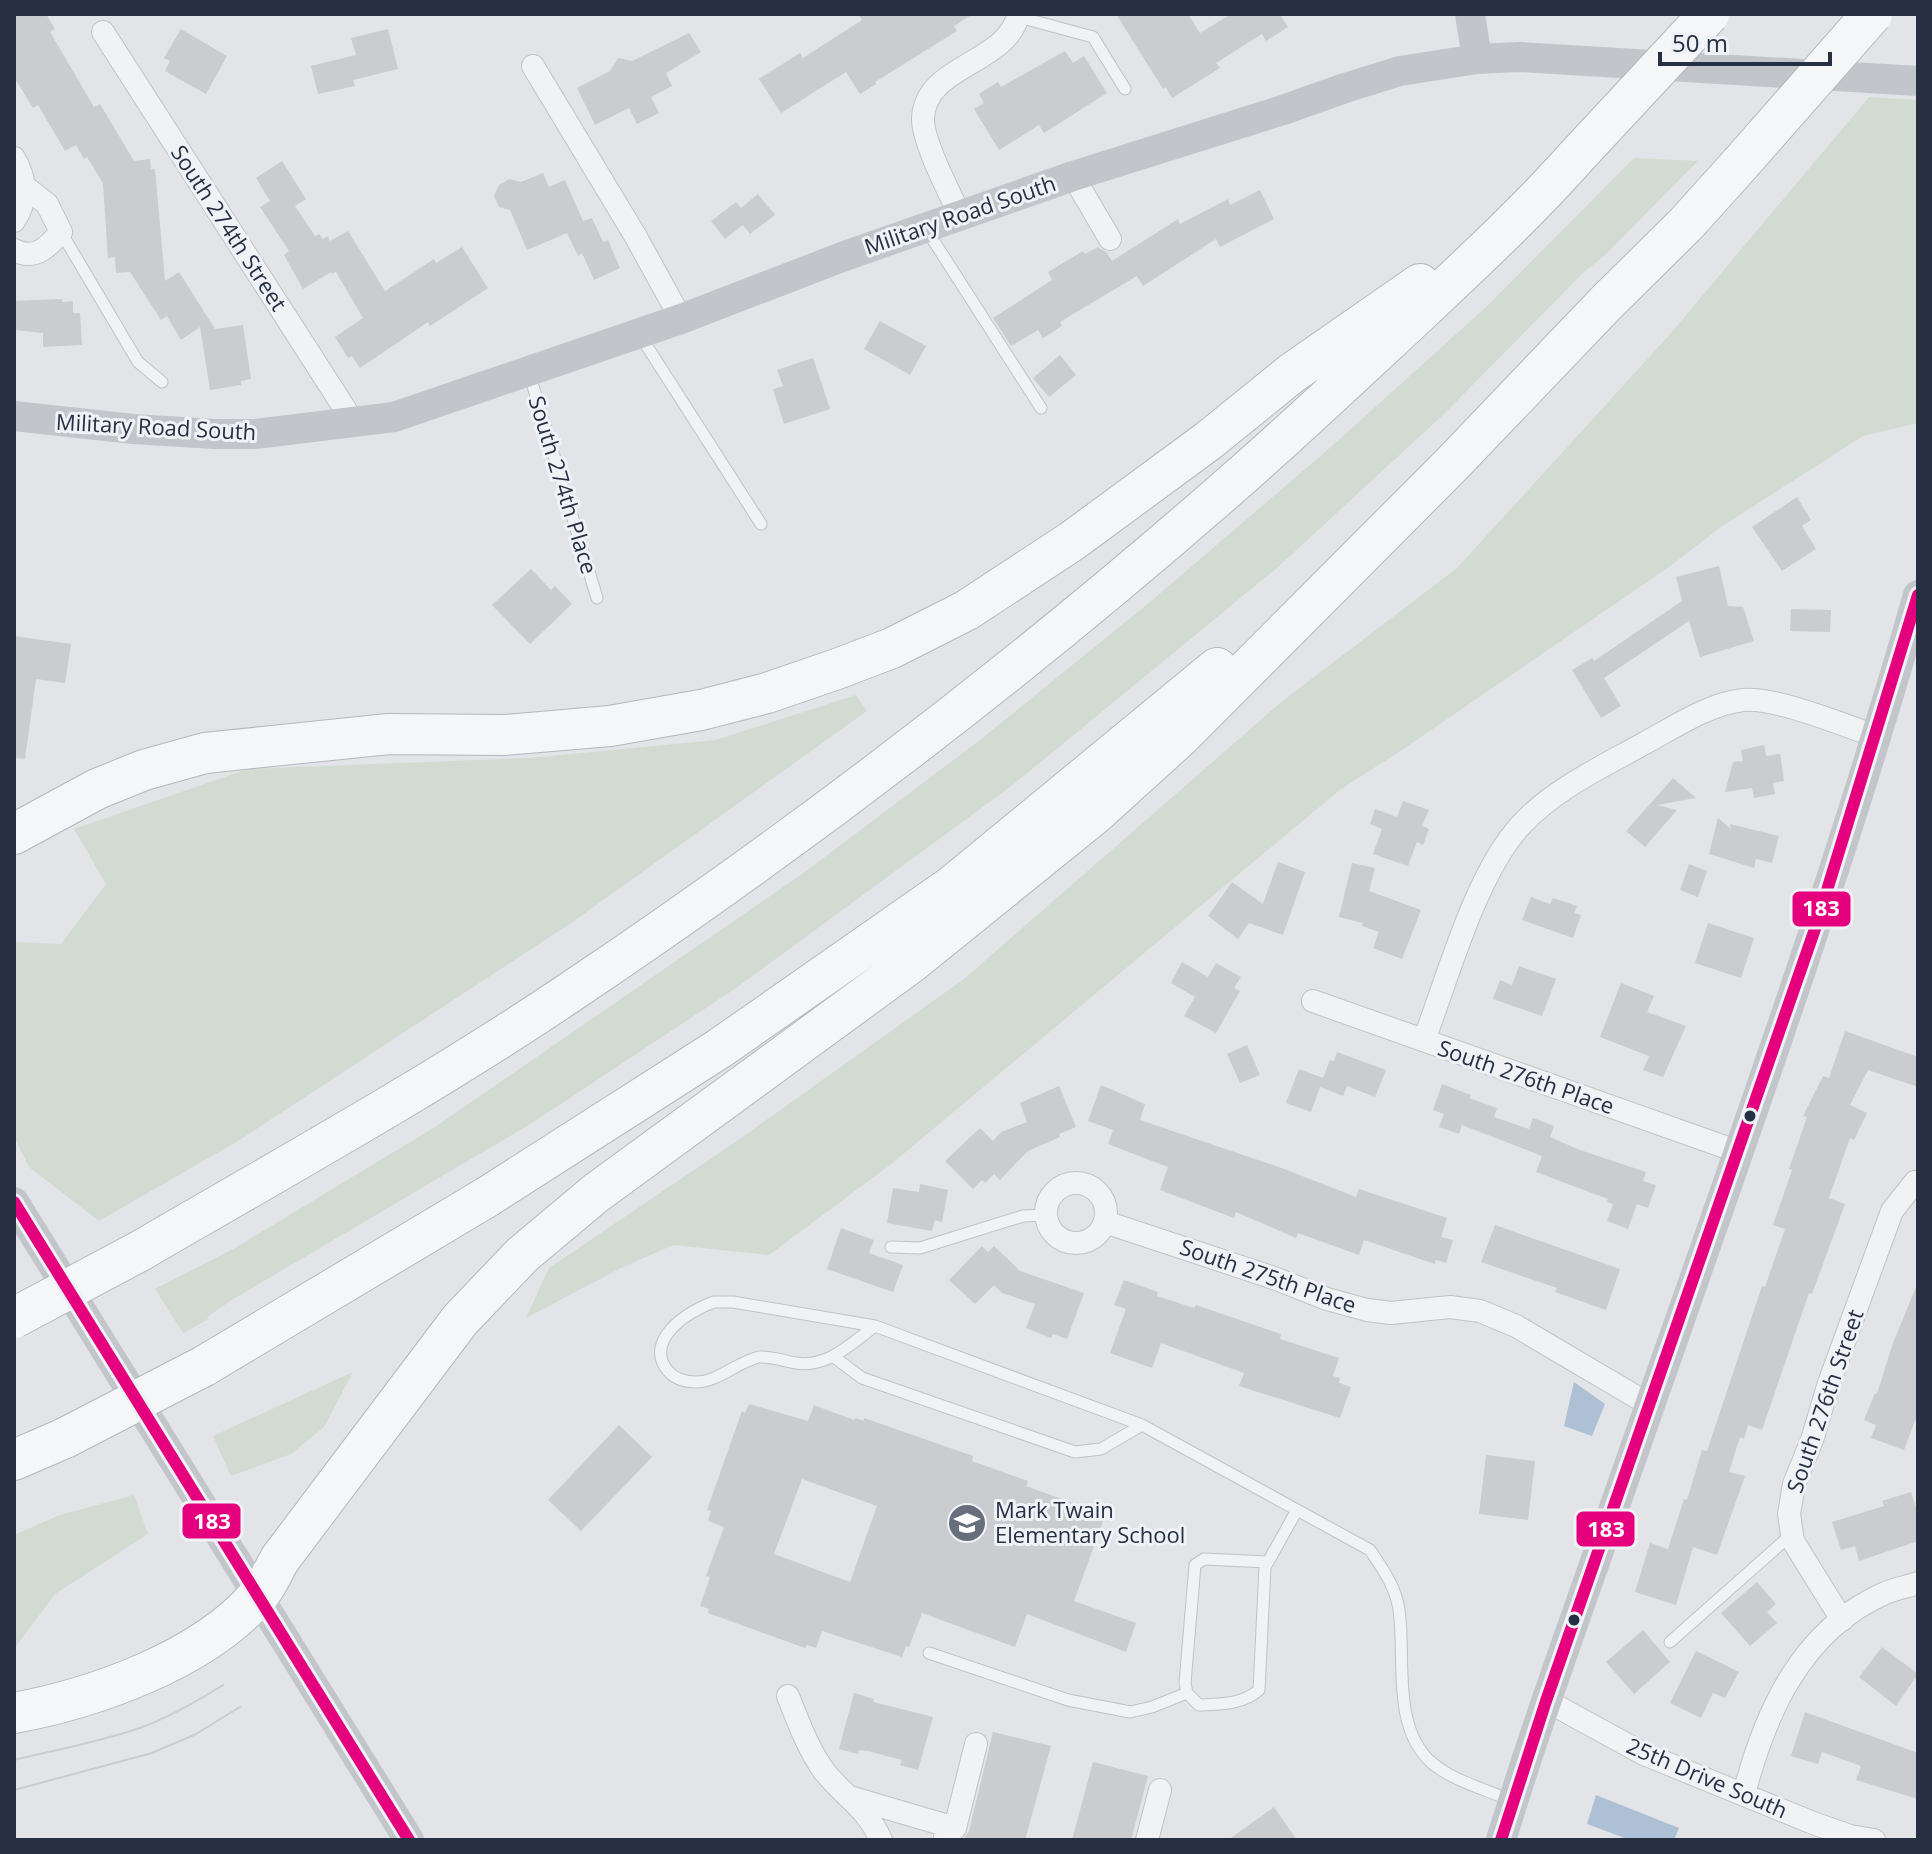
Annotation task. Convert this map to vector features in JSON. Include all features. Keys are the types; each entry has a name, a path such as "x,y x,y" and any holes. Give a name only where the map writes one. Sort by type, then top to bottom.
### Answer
{"highway":[{"path":"14,1318 140,1251 369,1118 567,994 797,834 962,709 1128,576 1307,419 1532,207 1709,14"},
{"path":"14,1713 106,1689 155,1668 218,1634 259,1595 280,1559 460,1320 522,1255 596,1193 912,962 1095,814 1182,735 1686,224 1872,14"},
{"path":"14,834 97,789 144,770 205,753 389,734 505,735 610,726 701,710 767,693 892,648 967,610 1072,541 1208,441 1292,373 1532,207"},
{"path":"14,1460 65,1438 204,1366 513,1181 720,1048 952,886 1384,530"}],"main road":[{"path":"1470,14 1477,59"},
{"name":"Military Road South","path":"14,416 215,434 255,434 394,417 681,319 842,257 1073,176 1400,71 1477,59 1520,57 1918,81"},
{"path":"1501,1840 1739,1152 1878,737 1918,595"},
{"path":"14,1202 409,1840"}],"street":[{"path":"960,216 926,136 923,118 928,98 940,82 1007,40 1019,15"},
{"name":"South 274th Street","path":"103,32 354,423"},
{"path":"533,66 636,237 681,319"},
{"path":"14,158 21,170 24,186 24,198 16,218"},
{"path":"1073,176 1110,239"},
{"path":"14,250 36,254 61,232 47,204 24,186"},
{"path":"1424,1040 1492,867 1523,823 1578,781 1676,726 1717,706 1744,699 1770,702 1878,737"},
{"name":"South 276th Place","path":"1313,1001 1739,1152"},
{"name":"South 276th Street","path":"1842,1620 1793,1541 1789,1514 1794,1484 1892,1211 1916,1182"},
{"path":"1086,1184 1103,1199 1105,1222 1090,1239 1067,1241 1050,1226 1046,1215 1048,1203 1063,1186 1086,1184"},
{"name":"South 275th Place","path":"1105,1222 1367,1310 1391,1313 1450,1307 1480,1311 1516,1326 1650,1405"},
{"path":"1744,1794 1756,1746 1796,1666 1825,1633 1842,1620 1882,1595 1918,1583"},
{"path":"788,1696 819,1762 853,1798 881,1840"},
{"name":"25th Drive South","path":"1547,1701 1644,1754 1813,1823 1874,1840"},
{"path":"853,1798 948,1834 976,1744"},
{"path":"1147,1840 1160,1790"}],"lane":[{"path":"1019,15 1093,37 1125,89"},
{"path":"926,228 1041,408"},
{"path":"61,232 138,362 162,382"},
{"path":"638,333 761,524"},
{"name":"South 274th Place","path":"528,372 597,598"},
{"path":"891,1247 920,1248 1023,1216 1046,1215"},
{"path":"875,1326 834,1357 799,1363 759,1357 715,1377 694,1382 673,1376 660,1360 659,1349 672,1328 698,1308 714,1302 733,1302 875,1326 1142,1425 1370,1550 1386,1573 1399,1608 1406,1711 1418,1746 1443,1771 1513,1801"},
{"path":"834,1357 862,1378 1075,1452 1101,1449 1142,1425"},
{"path":"1268,1562 1204,1559 1195,1565 1185,1683 1187,1693 1199,1705 1228,1704 1249,1698 1259,1690 1265,1567 1268,1562 1297,1510"},
{"path":"1670,1642 1792,1534"},
{"path":"929,1653 1068,1700 1130,1712 1187,1693"}],"shaded area":[{"path":"1869,97 1918,100 1918,423 1863,436 1721,527 1669,567 1341,789 890,1165 769,1255 673,1245 621,1268 526,1318 549,1268 734,1143 964,979 1280,703 1457,568 1671,333"},
{"path":"1634,158 1698,161 1443,415 1277,568 1014,784 736,988 532,1123 230,1301 207,1320 183,1333 155,1289 235,1248 435,1127 802,874 980,740 1150,602 1332,446 1485,308"},
{"path":"856,695 867,711 574,921 238,1141 99,1221 29,1167 14,1137 14,942 61,944 106,884 74,829 248,769 530,758 716,740"},
{"path":"353,1372 324,1427 291,1454 231,1476 213,1436"},
{"path":"134,1495 148,1534 55,1594 14,1649 14,1535 60,1515"}],"water":[{"path":"1574,1382 1605,1404 1592,1436 1564,1426"},
{"path":"1596,1795 1679,1828 1674,1840 1630,1840 1587,1824"}],"building":[{"path":"14,14 46,14 55,29 50,32 94,107 100,104 134,161 150,159 151,169 155,169 165,281 179,272 215,329 243,325 251,379 241,381 241,385 210,390 200,327 181,340 167,316 161,320 130,272 116,273 115,257 108,258 103,183 76,145 65,151 38,105 33,108 14,77"},
{"path":"858,14 973,14 954,26 957,31 860,94 846,72 781,113 759,79 800,53 803,58 862,20"},
{"path":"1116,14 1188,14 1200,33 1231,14 1280,14 1288,27 1266,41 1262,34 1216,63 1220,68 1172,98 1166,87 1163,89"},
{"path":"181,29 227,56 206,94 165,71 170,61 164,58"},
{"path":"388,29 398,69 353,80 355,86 318,94 311,66 356,55 351,38"},
{"path":"689,33 701,52 666,73 672,86 651,97 659,113 637,124 629,108 595,125 577,88 610,71 618,58 632,61"},
{"path":"1065,51 1073,63 1084,56 1107,93 1044,133 1039,125 999,150 974,109 984,103 979,94 998,82 1001,87"},
{"path":"282,161 306,199 295,206 315,236 319,234 323,239 328,236 330,241 348,231 385,291 434,259 436,263 462,247 488,288 430,326 428,322 360,368 352,356 348,358 335,337 363,318 336,272 303,289 284,255 289,251 260,207 270,201 256,178"},
{"path":"543,173 549,187 565,180 583,221 592,218 603,242 608,240 620,268 594,280 582,253 578,256 567,233 527,250 510,210 499,207 494,196 499,185 509,179 521,182"},
{"path":"1260,190 1274,219 1220,247 1216,239 1143,286 1137,276 1060,322 1062,326 1043,338 1038,330 1011,346 993,318 1052,280 1048,272 1083,251 1085,254 1098,247 1112,261 1178,219 1180,224 1228,199 1230,205"},
{"path":"758,194 775,215 750,234 743,225 725,239 711,221 736,202 741,208"},
{"path":"62,299 62,302 73,301 73,313 80,313 82,345 43,347 43,333 14,330 14,301"},
{"path":"880,321 926,346 910,375 864,349"},
{"path":"1060,355 1076,375 1049,397 1033,378"},
{"path":"813,358 830,409 784,424 773,389 783,386 777,370"},
{"path":"1797,497 1811,520 1802,526 1816,549 1782,571 1752,527"},
{"path":"1719,566 1728,606 1743,607 1754,641 1700,657 1689,621 1604,678 1621,706 1601,718 1572,670 1592,658 1594,661 1682,601 1676,577"},
{"path":"531,569 551,590 555,586 572,604 530,644 492,605"},
{"path":"1791,609 1831,610 1830,632 1790,631"},
{"path":"14,636 71,644 65,683 36,679 25,759 14,758"},
{"path":"1764,745 1766,756 1780,754 1784,781 1773,783 1775,794 1754,798 1752,788 1725,792 1733,762 1743,761 1741,750"},
{"path":"1673,778 1696,798 1657,805 1677,810 1645,847 1626,831"},
{"path":"1403,801 1429,810 1422,826 1429,829 1423,845 1417,842 1408,866 1373,854 1382,829 1370,824 1375,809 1397,817"},
{"path":"1718,818 1731,829 1730,824 1779,836 1772,863 1756,859 1754,868 1709,854"},
{"path":"1278,862 1305,872 1283,935 1249,923 1238,939 1208,916 1232,882 1263,904"},
{"path":"1352,863 1375,868 1369,891 1421,910 1402,959 1373,948 1379,932 1362,926 1363,923 1339,917"},
{"path":"1689,864 1707,871 1698,897 1680,890"},
{"path":"1531,897 1550,904 1553,898 1577,906 1574,913 1581,915 1573,938 1522,920"},
{"path":"1708,923 1754,938 1741,978 1695,963"},
{"path":"1182,962 1208,977 1216,963 1241,977 1234,988 1240,991 1216,1033 1184,1016 1195,997 1171,983"},
{"path":"1519,966 1556,979 1542,1016 1493,999 1500,980 1512,985"},
{"path":"1621,983 1654,996 1647,1012 1686,1026 1663,1077 1643,1070 1649,1056 1600,1037"},
{"path":"1845,1031 1918,1057 1918,1087 1868,1070 1850,1105 1867,1113 1854,1140 1850,1138 1829,1198 1845,1204 1812,1294 1809,1293 1762,1430 1748,1425 1744,1439 1740,1437 1729,1472 1745,1476 1717,1555 1693,1547 1676,1605 1635,1592 1650,1543 1668,1549 1702,1450 1707,1451 1762,1286 1765,1287 1785,1229 1773,1225 1807,1117 1803,1116 1823,1076 1829,1078"},
{"path":"1247,1045 1260,1075 1240,1083 1227,1054"},
{"path":"1337,1052 1386,1070 1375,1097 1347,1086 1343,1096 1320,1087 1311,1112 1286,1103 1299,1069 1323,1078"},
{"path":"1442,1084 1497,1108 1494,1117 1529,1129 1533,1118 1554,1126 1550,1137 1646,1172 1643,1181 1656,1185 1648,1208 1637,1204 1628,1229 1607,1221 1613,1204 1607,1202 1608,1199 1536,1172 1542,1156 1462,1125 1459,1134 1439,1127 1444,1114 1433,1110"},
{"path":"1101,1085 1145,1104 1140,1120 1279,1167 1356,1197 1359,1189 1447,1218 1441,1237 1453,1240 1446,1263 1436,1260 1435,1264 1364,1240 1359,1255 1298,1233 1296,1238 1236,1212 1234,1218 1160,1190 1168,1167 1108,1144 1113,1130 1088,1121"},
{"path":"1059,1086 1076,1127 1028,1151 1000,1180 994,1174 973,1189 945,1161 980,1128 993,1141 1001,1132 1027,1122 1020,1103"},
{"path":"920,1184 948,1190 942,1222 935,1220 932,1231 887,1223 893,1188 919,1192"},
{"path":"1495,1225 1620,1269 1606,1310 1555,1292 1557,1288 1481,1262"},
{"path":"841,1228 874,1240 869,1253 903,1265 893,1292 827,1269"},
{"path":"982,1246 988,1252 994,1246 1020,1271 1084,1293 1067,1339 1053,1334 1051,1338 1026,1328 1035,1304 1002,1293 994,1285 975,1304 949,1280"},
{"path":"1124,1280 1158,1292 1157,1296 1194,1308 1196,1305 1281,1334 1280,1339 1339,1358 1333,1376 1340,1378 1339,1383 1351,1387 1340,1418 1239,1386 1244,1373 1161,1343 1152,1368 1110,1353 1126,1309 1114,1305"},
{"path":"1916,1287 1918,1413 1904,1450 1871,1438 1876,1425 1864,1420 1877,1394 1893,1343"},
{"path":"749,1404 808,1421 814,1405 854,1420 864,1421 864,1418 973,1456 972,1461 1028,1481 1026,1486 1097,1512 1095,1516 1104,1519 1074,1601 1136,1623 1126,1652 1027,1614 1015,1647 922,1613 902,1657 822,1631 816,1648 807,1645 805,1648 708,1613 709,1609 700,1606 710,1577 706,1576 724,1527 708,1521 711,1511 707,1510 742,1411 745,1413","holes":["802,1479 877,1506 850,1582 774,1554"]},
{"path":"619,1425 652,1457 581,1531 548,1500"},
{"path":"1486,1455 1535,1461 1528,1520 1479,1514"},
{"path":"1911,1492 1918,1515 1918,1541 1859,1561 1855,1546 1841,1550 1832,1522 1884,1506 1882,1501"},
{"path":"1757,1582 1776,1604 1767,1612 1777,1623 1750,1646 1721,1613"},
{"path":"1643,1630 1670,1662 1634,1694 1606,1662"},
{"path":"1882,1647 1918,1674 1896,1706 1859,1677"},
{"path":"1696,1651 1739,1672 1725,1698 1713,1693 1701,1718 1670,1703"},
{"path":"854,1693 874,1699 873,1702 933,1717 918,1770 900,1765 902,1760 868,1751 859,1750 858,1754 839,1749"},
{"path":"1805,1712 1918,1753 1918,1799 1856,1780 1861,1766 1822,1752 1818,1764 1791,1756"},
{"path":"993,1732 1051,1746 1025,1840 963,1840 969,1831"},
{"path":"1093,1762 1148,1776 1131,1840 1072,1840"},
{"path":"1274,1807 1297,1840 1228,1840"}],"tram line":[{"path":"14,1760 140,1728 183,1709 223,1685"},
{"path":"14,1790 152,1753 196,1734 240,1707"}],"transit line":[{"name":"183","path":"1501,1840 1546,1701 1816,926 1918,595"},
{"name":"183","path":"14,1202 409,1840"}],"place":[{"name":"Mark Twain Elementary School","path":"967,1523"}]}
